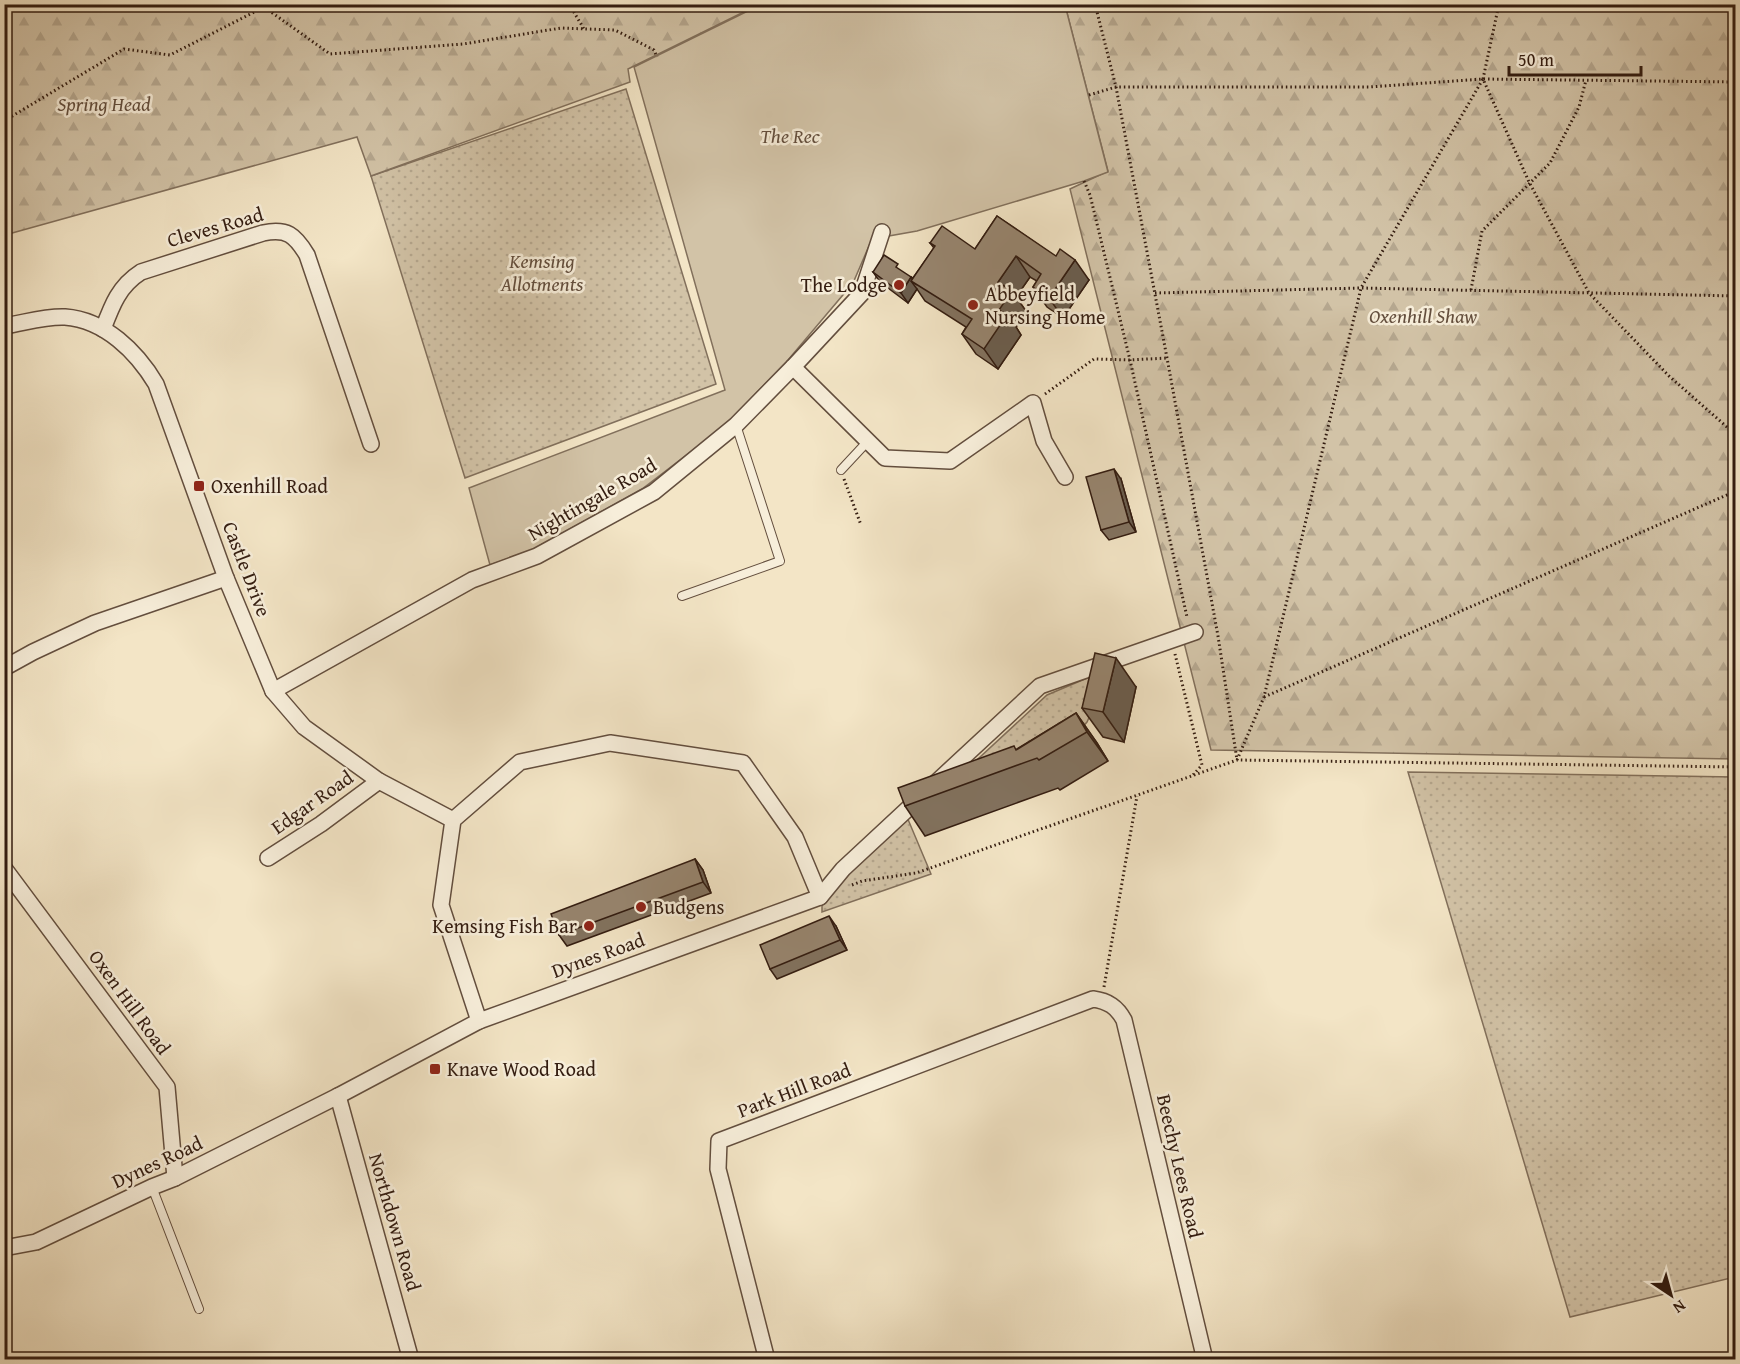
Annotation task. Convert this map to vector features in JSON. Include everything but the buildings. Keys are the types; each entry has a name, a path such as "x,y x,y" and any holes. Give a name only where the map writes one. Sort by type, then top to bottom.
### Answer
{"street":[{"name":"Cleves Road","path":"103,329 113,304 127,281 141,272 263,233 281,231 290,234 307,255 370,444"},
{"name":"Nightingale Road","path":"273,691 472,580 537,556 654,492 736,425 862,293 882,232"},
{"name":"Castle Drive","path":"4,326 64,317 83,321 103,329 124,344 138,358 156,384 226,578 273,691 304,727 379,781 453,820"},
{"path":"793,367 885,458 950,461 1033,403 1044,441 1065,477"},
{"path":"4,668 95,623 226,578"},
{"path":"479,1021 441,905 453,820 520,762 610,744 743,763 795,837 820,897 843,869 1040,686 1192,633"},
{"name":"Edgar Road","path":"268,858 321,824 379,781"},
{"name":"Oxen Hill Road","path":"4,868 167,1087 175,1178"},
{"name":"Dynes Road","path":"4,1248 36,1242 175,1178 338,1096 479,1021 820,897"},
{"name":"Park Hill Road","path":"767,1359 718,1169 719,1141 1097,999"},
{"name":"Beechy Lees Road","path":"1097,999 1118,1010 1124,1020 1205,1359"},
{"name":"Northdown Road","path":"338,1096 411,1359"}],"lane":[{"path":"682,596 780,561 736,425"},
{"path":"841,470 867,441"},
{"path":"152,1187 199,1309"}],"path":[{"path":"568,4 584,29"},
{"path":"1095,4 1116,87 1155,293 1218,636 1237,760"},
{"path":"1237,760 1264,697 1361,288 1483,79 1500,4"},
{"path":"4,121 124,49 170,55 264,7 330,54 463,44 561,28 615,30 654,50 657,57"},
{"path":"1483,79 1529,182 1589,293 1669,376 1736,435"},
{"path":"1089,95 1116,87 1369,87 1483,79 1736,82"},
{"path":"1471,291 1482,231 1550,163 1579,107 1586,80"},
{"path":"1084,181 1090,195 1130,360 1192,633"},
{"path":"1155,293 1361,288 1736,296"},
{"path":"1033,403 1094,359 1167,358"},
{"path":"841,470 861,525"},
{"path":"1264,697 1736,491"},
{"path":"1171,640 1202,765 1192,776"},
{"path":"851,885 862,881 916,873 1237,760 1736,767"},
{"path":"1097,999 1137,796"}],"green space":[{"name":"Spring Head","path":"5,4 758,5 628,69 630,82 371,176 357,137 5,235"},
{"name":"The Rec","path":"760,5 1065,5 1108,172 917,231 872,239 853,283 788,360 723,427 642,489 532,550 490,565 469,488 725,390 634,67"},
{"name":"Oxenhill Shaw","path":"1065,5 1735,5 1735,759 1211,750 1070,189 1108,171"},
{"name":"Kemsing Allotments","path":"626,89 716,384 465,478 371,176"},
{"path":"1099,673 1096,702 1087,722 1072,739 952,783 1047,695"},
{"path":"1408,772 1735,777 1735,1277 1570,1317"},
{"path":"907,817 931,874 822,912 822,902 845,874"}],"place":[{"name":"The Lodge","path":"899,285"},
{"name":"Abbeyfield Nursing Home","path":"973,305"},
{"name":"Oxenhill Road","path":"199,486"},
{"name":"Budgens","path":"641,907"},
{"name":"Kemsing Fish Bar","path":"589,926"},
{"name":"Knave Wood Road","path":"435,1069"}]}
